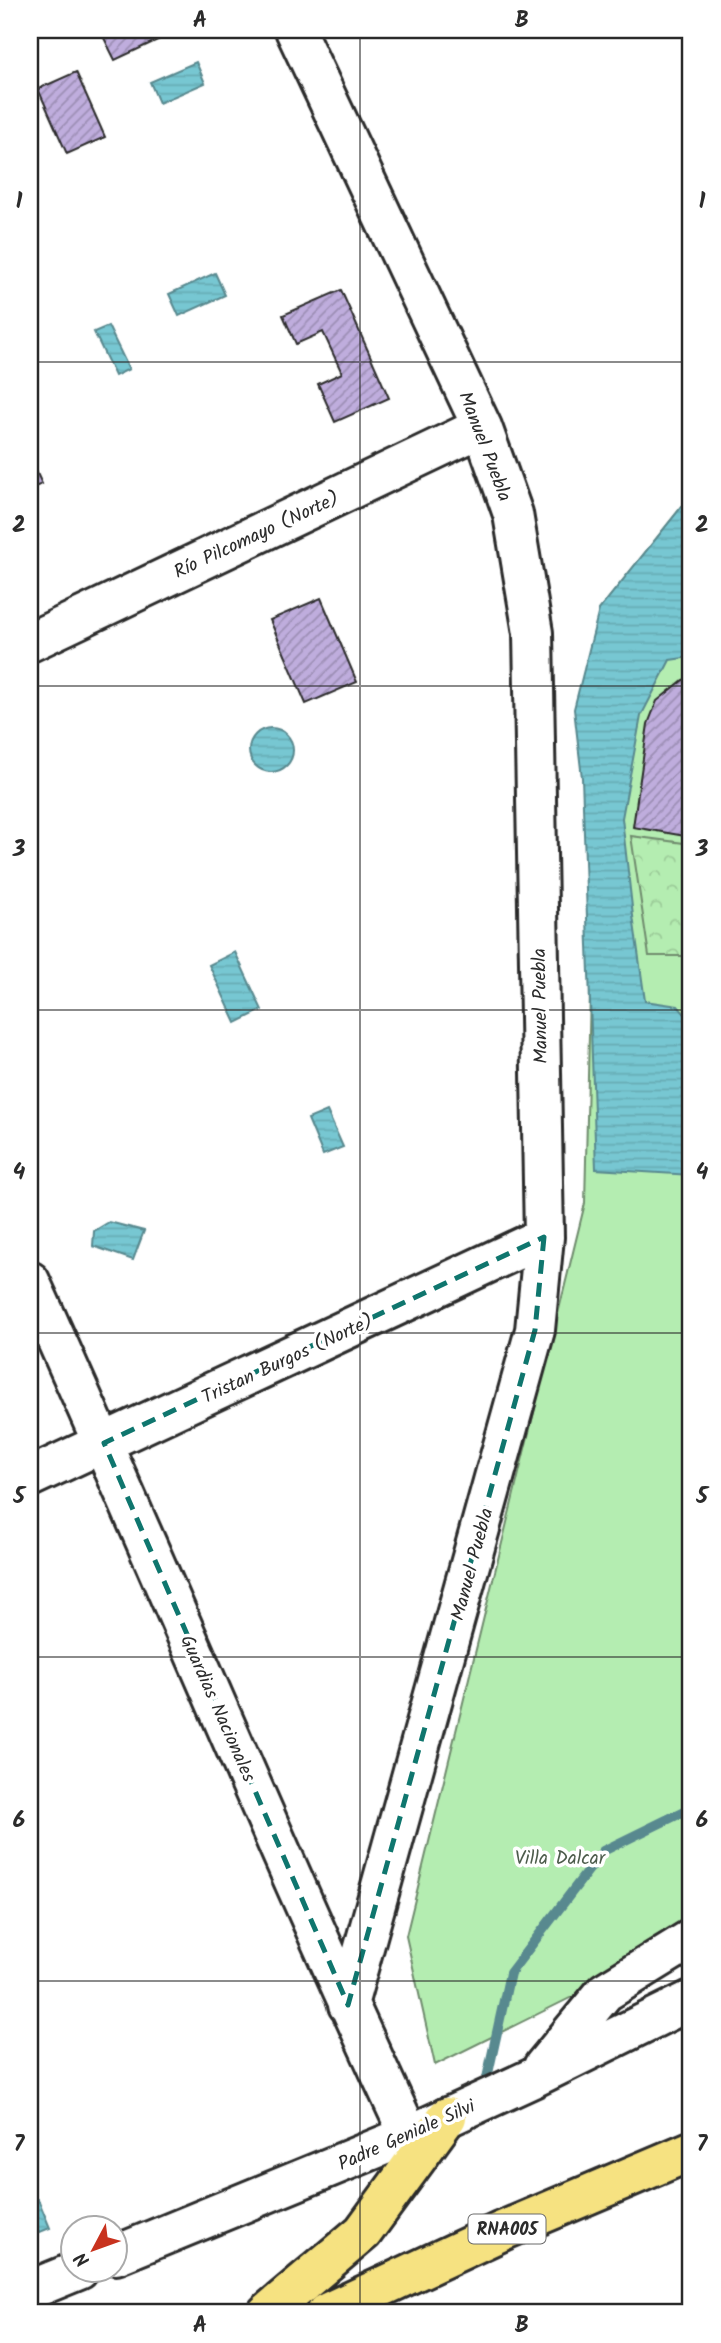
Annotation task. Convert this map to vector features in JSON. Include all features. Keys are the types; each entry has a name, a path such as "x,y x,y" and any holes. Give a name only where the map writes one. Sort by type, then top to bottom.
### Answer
{"highway":[{"path":"267,2313 363,2232 447,2117"},
{"name":"RNA005","path":"326,2313 502,2231 691,2151"},
{"path":"622,2180 691,2181"}],"street":[{"name":"Manuel Puebla","path":"295,30 482,427 513,514 533,633 544,1237 535,1330 348,2005"},
{"name":"Río Pilcomayo (Norte)","path":"30,642 482,427"},
{"name":"Tristan Burgos (Norte)","path":"30,1477 544,1237"},
{"name":"Guardias Nacionales","path":"30,1281 104,1443 348,2005 409,2135"},
{"path":"535,2077 605,1992 691,1939"},
{"name":"Padre Geniale Silvi","path":"130,2249 409,2135 691,2000"},
{"path":"30,2290 60,2278"}],"highlighted area":[{"path":"544,1237 535,1330 348,2005 104,1443"}],"green space":[{"name":"Villa Dalcar","path":"691,495 691,1938 435,2065 406,1936 585,1203 599,610"},
{"path":"631,836 691,844 691,956 649,956"}],"water":[{"path":"196,62 205,83 159,103 150,82"},
{"path":"215,273 225,295 179,316 169,294"},
{"path":"108,326 129,369 115,376 94,332"},
{"path":"691,495 691,657 670,660 641,716 622,818 645,1001 678,1006 691,1021 691,1175 596,1169 582,778 574,709 599,610"},
{"path":"271,728 287,734 293,750 287,766 271,772 255,766 249,750 255,734"},
{"path":"235,952 262,1010 236,1023 209,965"},
{"path":"327,1111 343,1147 323,1155 308,1119"},
{"path":"109,1222 144,1231 133,1260 93,1246 94,1231"},
{"path":"38,2199 50,2228 30,2236 30,2202"}],"building":[{"path":"100,30 179,30 115,60"},
{"path":"76,72 105,137 67,154 38,89"},
{"path":"341,290 389,398 335,422 318,384 342,373 323,332 296,344 283,315"},
{"path":"30,458 42,484 30,489"},
{"path":"321,598 357,682 306,704 270,620"},
{"path":"691,678 691,837 633,827 648,724 657,701 683,680"}],"waterway":[{"path":"487,2078 510,1973 603,1851 691,1808"}]}
